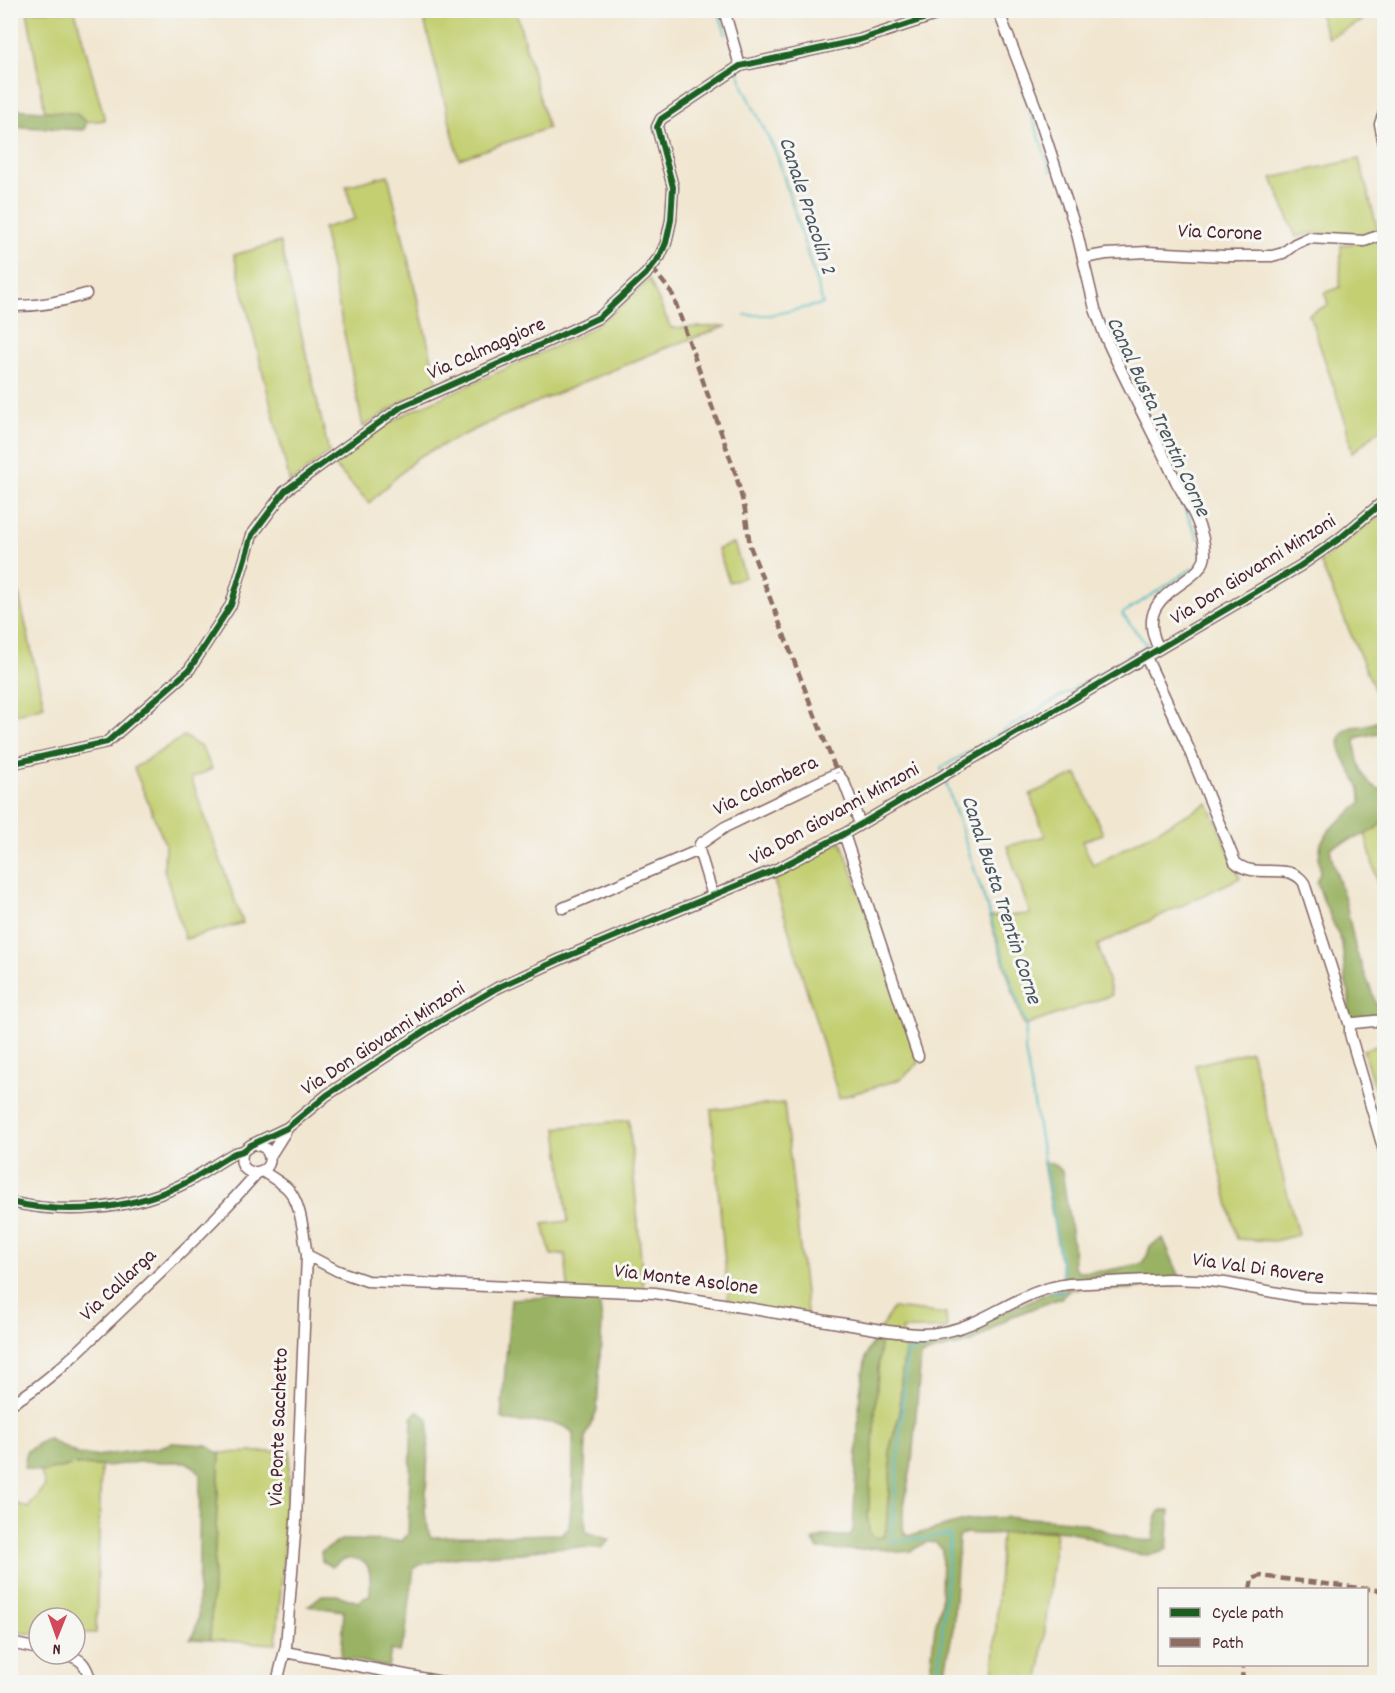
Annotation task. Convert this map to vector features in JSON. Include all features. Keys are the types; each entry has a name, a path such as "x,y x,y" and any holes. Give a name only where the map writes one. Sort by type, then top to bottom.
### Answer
{"street":[{"path":"724,10 740,66"},
{"name":"Via Calmaggiore","path":"10,764 107,742 189,670 231,605 252,535 285,491 401,406 600,317 646,274 660,256 666,243 671,220 673,187 657,127 661,118 740,66 859,40 951,10"},
{"path":"998,10 1036,108 1084,258 1092,298 1105,336 1190,508 1204,544 1206,556 1200,569 1171,589 1154,612 1152,631 1159,650"},
{"path":"1384,113 1380,124 1384,144"},
{"name":"Via Corone","path":"1084,258 1106,254 1148,252 1272,256 1283,254 1295,244 1308,238 1352,242 1364,241 1384,234"},
{"path":"10,306 29,307 62,302 86,294"},
{"name":"Via Don Giovanni Minzoni","path":"287,1128 327,1095 478,998 561,959 779,868 844,834 1300,566 1340,539 1384,501"},
{"path":"1146,657 1188,747 1235,862 1241,869 1250,872 1292,872 1304,883 1350,1026 1350,1034 1384,1151"},
{"name":"Via Colombera","path":"563,908 699,850 700,844 725,827 837,773 844,782 860,824"},
{"name":"Via Don Giovanni Minzoni","path":"844,834 918,1056"},
{"path":"699,850 713,896"},
{"path":"1350,1026 1354,1023 1384,1020"},
{"path":"10,1202 40,1207 76,1209 120,1204 160,1194 195,1179 235,1153 287,1128"},
{"name":"Via Callarga","path":"10,1404 34,1388 81,1349 198,1238 264,1167 287,1128"},
{"path":"218,1164 264,1167 265,1148 256,1144"},
{"path":"243,1151 245,1186"},
{"name":"Via Ponte Sacchetto","path":"264,1167 287,1188 294,1198 307,1255 296,1521 285,1652 277,1683"},
{"name":"Via Monte Asolone","path":"307,1255 344,1273 367,1281 655,1293 888,1331 921,1334 957,1329 1027,1294 1054,1286"},
{"name":"Via Val Di Rovere","path":"1054,1286 1168,1279 1201,1280 1300,1297 1384,1301"},
{"path":"10,1643 27,1647"},
{"path":"285,1652 442,1683"},
{"path":"86,1666 91,1683"}],"green space":[{"path":"27,11 75,11 105,120 87,122 75,113 45,111"},
{"path":"422,11 516,11 548,128 459,159"},
{"path":"1318,11 1359,11 1362,21 1328,38"},
{"path":"11,109 75,113 87,122 84,130 24,127 11,129"},
{"path":"1359,159 1379,234 1346,238 1314,233 1296,237 1272,178"},
{"path":"388,175 438,385 402,402 363,427 323,228 355,219 346,186"},
{"path":"1380,240 1384,262 1384,272 1380,283 1384,295 1384,426 1352,453 1345,420 1309,314 1328,305 1325,293 1340,287 1341,245"},
{"path":"280,242 329,452 290,483 234,255"},
{"path":"649,279 671,328 727,326 663,349 499,418 418,457 369,503 333,464 407,413 578,336 616,310"},
{"path":"1384,512 1384,712 1320,562"},
{"path":"734,543 745,577 729,582 718,549"},
{"path":"10,556 44,706 13,715 10,715"},
{"path":"1384,719 1384,732 1359,737 1355,740 1359,763 1365,778 1376,788 1384,790 1384,819 1368,833 1330,848 1345,899 1356,951 1382,1019 1349,1021 1349,993 1342,943 1317,882 1320,872 1319,857 1321,843 1330,829 1361,803 1360,789 1342,754 1340,738 1352,727"},
{"path":"184,736 202,748 212,769 191,778 243,923 185,939 164,869 165,844 134,768"},
{"path":"1077,774 1103,834 1082,841 1093,865 1208,803 1240,878 1098,945 1112,995 1024,1026 989,917 1030,914 1007,846 1045,836 1030,794"},
{"path":"1384,819 1384,908 1365,833 1379,826"},
{"path":"841,841 919,1063 901,1079 839,1098 773,877"},
{"path":"1384,1044 1384,1084 1374,1087 1363,1050"},
{"path":"1251,1051 1298,1235 1274,1241 1237,1239 1195,1065"},
{"path":"784,1103 808,1321 729,1308 711,1110"},
{"path":"629,1120 644,1293 581,1293 569,1296 565,1254 551,1255 543,1224 568,1221 557,1128"},
{"path":"1043,1162 1052,1163 1062,1171 1074,1266 1079,1272 1104,1271 1141,1264 1150,1246 1163,1238 1182,1282 1174,1286 1132,1289 1104,1290 1086,1287 1071,1289 1061,1298 1010,1317 972,1342 921,1356 912,1462 903,1512 903,1531 907,1536 974,1519 1022,1518 1070,1521 1122,1537 1154,1540 1155,1523 1159,1511 1170,1511 1167,1549 1157,1554 1135,1554 1076,1533 1063,1531 966,1533 959,1537 953,1629 943,1682 929,1682 935,1627 941,1604 942,1549 936,1543 927,1542 911,1551 898,1552 876,1548 818,1549 813,1541 823,1536 850,1536 853,1530 860,1392 866,1356 874,1339 880,1343 868,1517 869,1532 874,1538 884,1537 886,1530 891,1463 889,1451 900,1413 901,1378 905,1352 903,1338 932,1339 952,1335 1052,1291 1065,1289"},
{"path":"581,1293 592,1296 600,1305 602,1323 597,1410 586,1436 584,1497 586,1532 610,1540 601,1548 540,1549 523,1553 457,1557 419,1565 414,1568 405,1638 399,1652 391,1650 388,1667 341,1658 344,1611 308,1606 322,1595 337,1595 358,1602 370,1595 370,1572 365,1563 354,1559 343,1560 332,1567 322,1561 321,1552 341,1540 402,1541 408,1534 412,1418 418,1411 428,1419 429,1429 425,1513 430,1537 562,1534 569,1528 573,1483 573,1433 558,1424 509,1421 501,1418 511,1299 569,1296"},
{"path":"893,1308 946,1314 947,1329 902,1329 905,1352 901,1378 900,1413 889,1451 891,1463 886,1530 885,1537 874,1538 868,1532 868,1517 879,1343 874,1339"},
{"path":"47,1438 79,1455 96,1456 157,1448 172,1443 208,1445 220,1453 210,1640 190,1639 195,1631 198,1618 200,1475 196,1468 186,1462 139,1462 107,1466 73,1465 41,1472 24,1468 27,1451"},
{"path":"290,1451 276,1644 210,1640 220,1453"},
{"path":"73,1465 101,1466 96,1633 87,1633 87,1606 27,1606 27,1633 11,1632 10,1501 28,1508 45,1485 41,1472"},
{"path":"1056,1532 1039,1682 993,1682 1001,1533"}],"waterway":[{"name":"Canale Pracolin 2","path":"718,10 726,35"},
{"name":"Canale Pracolin 2","path":"738,71 777,155 823,304 770,315 745,315"},
{"name":"Canal Busta Trentin Corne","path":"1022,87 1051,172"},
{"name":"Canal Busta Trentin Corne","path":"1183,505 1198,538"},
{"name":"Canal Busta Trentin Corne","path":"942,771 941,768 1147,645 1122,614 1193,568"},
{"name":"Canal Busta Trentin Corne","path":"945,780 1026,1025 1025,1050 1064,1279"},
{"name":"Canal Busta Trentin Corne","path":"1053,1292 1065,1292"},
{"name":"Canal Busta Trentin Corne","path":"938,1682 950,1535 891,1542 907,1352 966,1337 985,1322"}],"marked path":[{"path":"652,268 672,293 736,475 745,510 750,546 837,773"},
{"path":"1250,1588 1252,1579 1260,1576 1359,1588"},
{"path":"1368,1589 1384,1591"},
{"path":"1242,1682 1243,1666"}],"cycle path":[{"path":"10,764 107,742 189,670 231,605 252,535 285,491 401,407 600,317 646,274 660,256 666,243 671,220 673,187 657,127 661,119 740,66 859,40 951,10"},
{"path":"10,1202 52,1208 96,1208 139,1200 186,1182 235,1153 287,1128 327,1095 437,1023 497,988 779,868 844,834 1300,566 1339,539 1384,501"}]}
